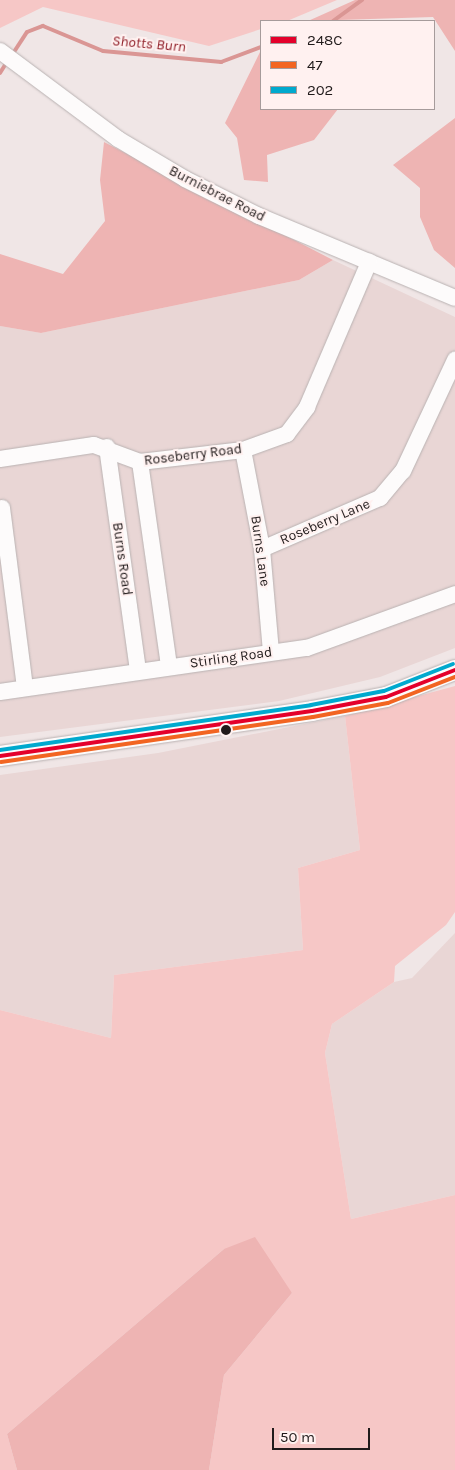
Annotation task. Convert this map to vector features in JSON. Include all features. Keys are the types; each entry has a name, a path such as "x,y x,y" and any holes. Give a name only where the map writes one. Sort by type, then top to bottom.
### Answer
{"main road":[{"path":"0,756 321,709 386,696 455,670"}],"street":[{"name":"Burniebrae Road","path":"0,51 25,72 118,139 185,179 259,216 455,298"},
{"name":"Roseberry Road","path":"0,460 94,445 107,447 140,462 243,450 288,434 307,407 370,262"},
{"name":"Roseberry Lane","path":"262,549 380,498 403,471 455,360"},
{"name":"Burns Road","path":"107,447 138,671"},
{"name":"Burns Lane","path":"243,450 262,549 271,652"},
{"path":"140,462 169,667"},
{"path":"2,508 5,575 25,688"},
{"name":"Stirling Road","path":"0,692 307,648 455,594"}],"shaded area":[{"path":"0,0 337,0 289,20 260,20 260,29 209,46 43,7 0,28"},
{"path":"355,0 455,0 455,51 433,17 310,20"},
{"path":"260,52 260,110 337,110 314,140 267,155 268,182 244,180 237,138 225,123"},
{"path":"455,118 455,268 434,250 420,217 420,188 393,165"},
{"path":"104,142 333,260 299,280 41,333 0,326 0,254 63,274 105,221 100,180"},
{"path":"333,260 455,317 455,648 380,677 279,701 0,737 0,326 41,333 299,280"},
{"path":"455,686 455,912 446,925 395,966 394,982 332,1024 325,1053 351,1219 455,1195 455,1470 209,1470 224,1375 292,1293 224,1249 7,1434 17,1470 0,1470 0,1010 111,1038 114,975 303,950 298,868 360,850 345,716"},
{"path":"345,716 360,850 298,868 303,950 114,975 111,1038 0,1010 0,775 158,753"},
{"path":"455,933 455,1195 351,1219 325,1053 332,1024 394,982 412,978"},
{"path":"255,1237 292,1293 224,1375 209,1470 17,1470 7,1434 224,1249"}],"waterway":[{"name":"Shotts Burn","path":"334,20 362,0"},
{"name":"Shotts Burn","path":"12,55 27,32 43,26 103,51 221,62 260,47"},
{"name":"Shotts Burn","path":"0,73 7,62"}],"transit line":[{"name":"202","path":"0,750 311,705 384,691 453,664"},
{"name":"248C","path":"0,756 312,711 386,697 455,670"},
{"name":"47","path":"1,762 313,717 388,703 455,677"}]}
